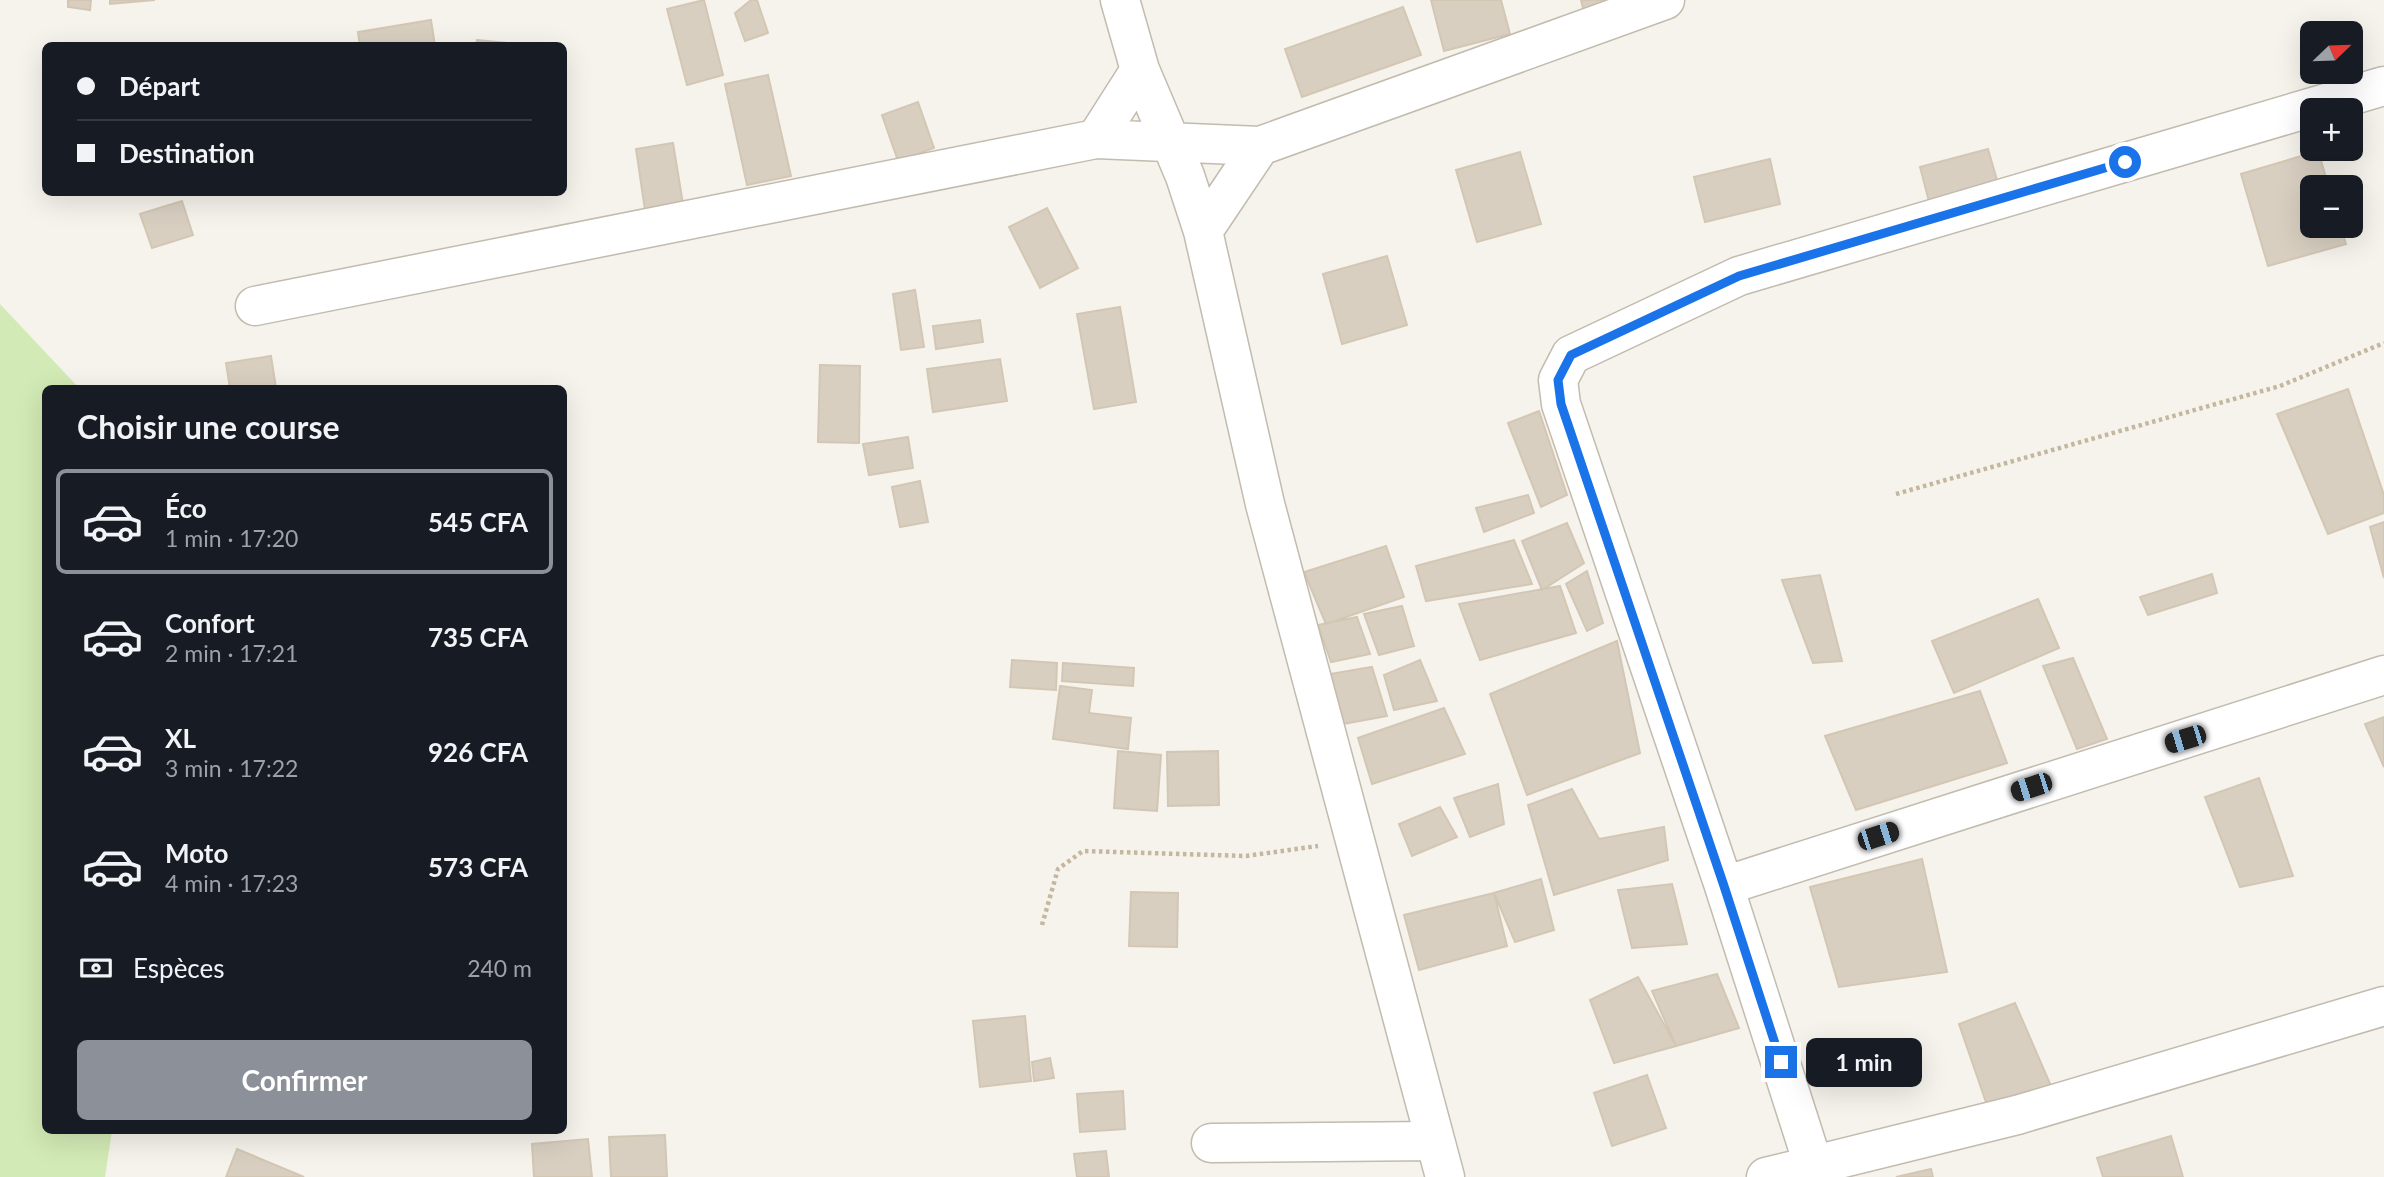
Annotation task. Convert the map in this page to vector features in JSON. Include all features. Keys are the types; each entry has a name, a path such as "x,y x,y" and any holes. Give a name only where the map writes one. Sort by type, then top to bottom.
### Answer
{"street":[{"path":"1119,0 1140,70 1203,231 1265,504 1445,1177"},
{"path":"255,306 1097,139 1259,146 1665,0"},
{"path":"1097,139 1140,70"},
{"path":"1813,1164 1724,886 1561,404 1558,380 1571,355 1739,276 2384,86"},
{"path":"1203,231 1259,146"},
{"path":"1724,886 2384,675"},
{"path":"1766,1177 2017,1115 2384,1006"},
{"path":"1211,1143 1434,1140"}],"path":[{"path":"1896,494 2280,386 2384,343"},
{"path":"1042,925 1058,869 1083,851 1246,856 1355,840"}],"green space":[{"path":"0,304 76,385 42,385 42,1134 112,1134 105,1177 0,1177"}],"building":[{"path":"68,0 91,0 90,10 68,7"},
{"path":"110,0 155,0 110,4"},
{"path":"704,0 723,75 687,85 667,9"},
{"path":"751,0 757,0 768,33 745,41 735,13"},
{"path":"1431,0 1501,0 1510,34 1444,51"},
{"path":"1581,0 1649,0 1585,17"},
{"path":"1403,7 1421,55 1302,97 1285,49"},
{"path":"431,20 434,42 359,42 358,32"},
{"path":"768,75 791,176 747,185 725,84"},
{"path":"918,102 934,148 898,161 882,115"},
{"path":"673,143 683,204 645,210 636,149"},
{"path":"1988,149 2001,194 1932,213 1920,167"},
{"path":"1520,152 1541,224 1477,242 1456,170"},
{"path":"2300,156 2300,161 2321,161 2325,175 2300,175 2300,238 2344,238 2346,244 2268,266 2241,174"},
{"path":"1770,159 1780,204 1705,222 1694,177"},
{"path":"182,201 193,235 152,248 140,214"},
{"path":"1047,208 1078,268 1040,288 1009,227"},
{"path":"1387,256 1407,325 1342,344 1323,274"},
{"path":"915,290 924,347 901,350 893,294"},
{"path":"1120,307 1136,402 1094,409 1077,314"},
{"path":"980,320 983,342 936,349 933,326"},
{"path":"271,356 276,385 230,385 226,363"},
{"path":"1000,359 1007,401 933,412 927,369"},
{"path":"820,365 860,366 859,443 818,442"},
{"path":"2348,389 2384,495 2384,513 2328,534 2277,414"},
{"path":"1539,411 1567,495 1541,507 1508,423"},
{"path":"908,437 913,468 869,475 863,444"},
{"path":"920,481 928,522 900,527 892,487"},
{"path":"1528,495 1534,513 1484,532 1476,508"},
{"path":"2384,522 2384,578 2370,527"},
{"path":"1567,523 1584,563 1542,590 1522,541"},
{"path":"1514,540 1532,584 1426,601 1416,566"},
{"path":"1386,546 1404,597 1326,624 1304,572"},
{"path":"1587,571 1603,623 1587,631 1566,584"},
{"path":"2212,574 2217,593 2148,615 2140,597"},
{"path":"1820,575 1842,661 1813,663 1782,580"},
{"path":"1560,586 1576,633 1480,660 1459,604"},
{"path":"2038,599 2059,648 1954,693 1932,641"},
{"path":"1402,606 1414,646 1379,655 1364,614"},
{"path":"1357,617 1370,654 1331,662 1318,625"},
{"path":"1617,641 1640,753 1527,795 1490,694"},
{"path":"2073,658 2107,739 2077,749 2043,666"},
{"path":"1012,660 1057,663 1056,690 1010,687"},
{"path":"1420,660 1437,701 1394,710 1384,675"},
{"path":"1063,663 1134,668 1133,686 1062,681"},
{"path":"1372,667 1387,716 1343,724 1330,674"},
{"path":"1060,686 1092,690 1089,713 1131,718 1128,749 1053,739"},
{"path":"1980,691 2007,763 1856,810 1825,736"},
{"path":"1444,708 1465,754 1372,784 1358,738"},
{"path":"2384,717 2384,767 2365,724"},
{"path":"1118,751 1161,755 1157,811 1114,808"},
{"path":"1218,751 1219,805 1168,806 1167,752"},
{"path":"2259,778 2293,876 2240,887 2205,797"},
{"path":"1498,784 1504,824 1470,837 1454,798"},
{"path":"1572,789 1599,839 1664,827 1668,860 1554,895 1528,805"},
{"path":"1440,807 1457,837 1412,856 1399,824"},
{"path":"1922,859 1947,972 1839,987 1810,887"},
{"path":"1541,879 1554,930 1515,942 1494,893"},
{"path":"1672,884 1687,944 1632,948 1618,890"},
{"path":"1131,892 1178,893 1177,947 1129,946"},
{"path":"1494,893 1507,946 1419,970 1404,915"},
{"path":"1717,974 1739,1028 1676,1046 1652,991"},
{"path":"1638,977 1676,1046 1614,1063 1590,1000"},
{"path":"2015,1003 2051,1086 1988,1108 1959,1024"},
{"path":"1025,1016 1031,1081 980,1087 973,1021"},
{"path":"1050,1058 1054,1078 1034,1081 1032,1062"},
{"path":"1647,1075 1666,1128 1612,1146 1594,1093"},
{"path":"1123,1091 1125,1129 1080,1132 1077,1094"},
{"path":"665,1135 667,1177 611,1177 609,1137"},
{"path":"2171,1136 2183,1177 2103,1177 2097,1158"},
{"path":"588,1139 592,1177 534,1177 532,1144"},
{"path":"237,1149 304,1177 226,1177"},
{"path":"1106,1151 1109,1177 1077,1177 1074,1154"},
{"path":"1931,1169 1933,1177 1896,1177"}],"route":[{"path":"1781,1062 1561,404 1558,380 1571,355 1739,276 2125,162"}]}
